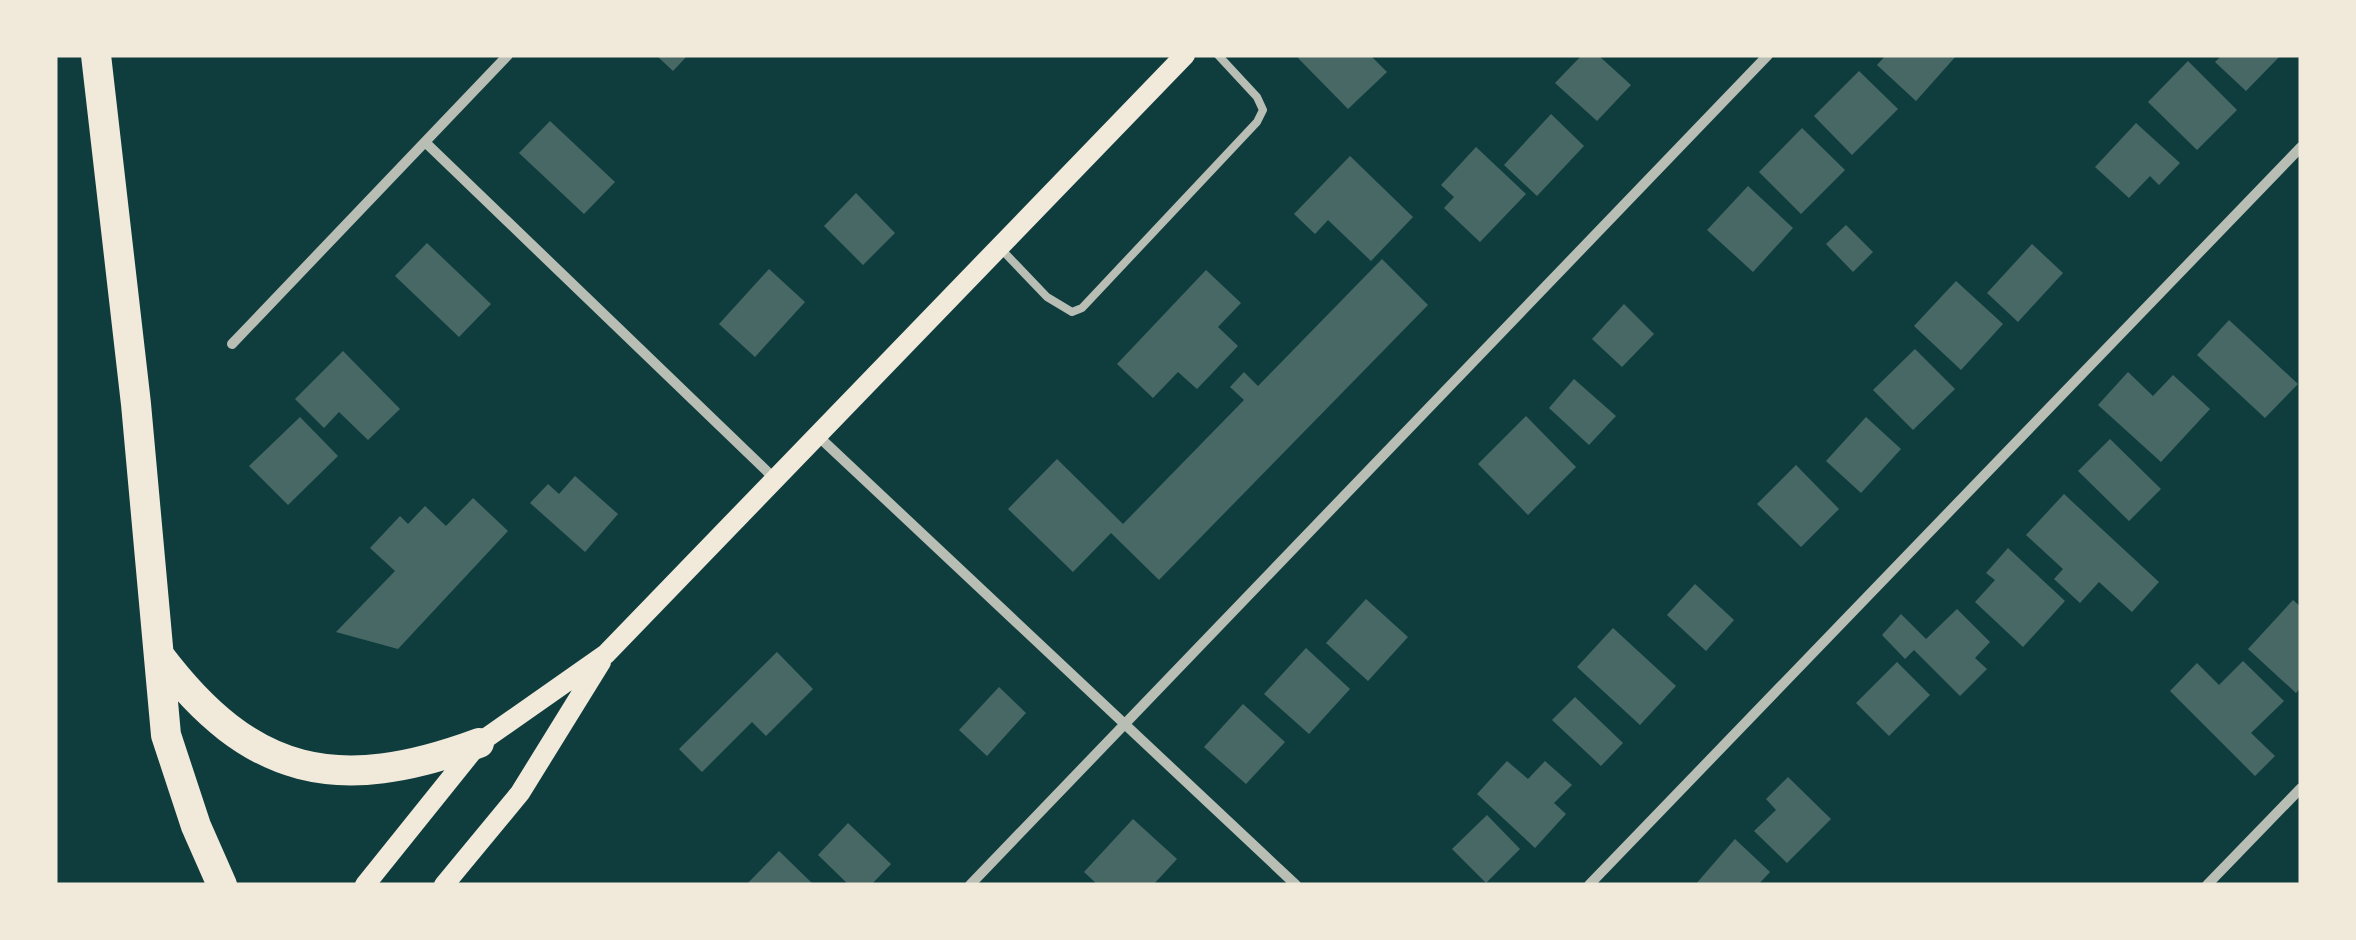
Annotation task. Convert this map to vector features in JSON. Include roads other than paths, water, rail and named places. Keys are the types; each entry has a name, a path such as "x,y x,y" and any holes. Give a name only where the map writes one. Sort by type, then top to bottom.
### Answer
{"highway":[{"path":"96,55 136,404 166,735 222,885"},
{"path":"158,653 187,692 228,731 262,753 308,767 360,770 417,766 479,743"}],"main road":[{"path":"365,885 479,743 606,654 1185,55"},
{"path":"444,885 520,792 606,654"}],"street":[{"path":"232,344 508,55"},
{"path":"970,885 1768,55"},
{"path":"424,142 776,479"},
{"path":"1589,885 2301,148"},
{"path":"817,435 1296,885"},
{"path":"2207,885 2301,788"}],"lane":[{"path":"999,247 1047,297 1072,312 1082,308 1257,122 1263,110 1257,97 1218,55"}]}
